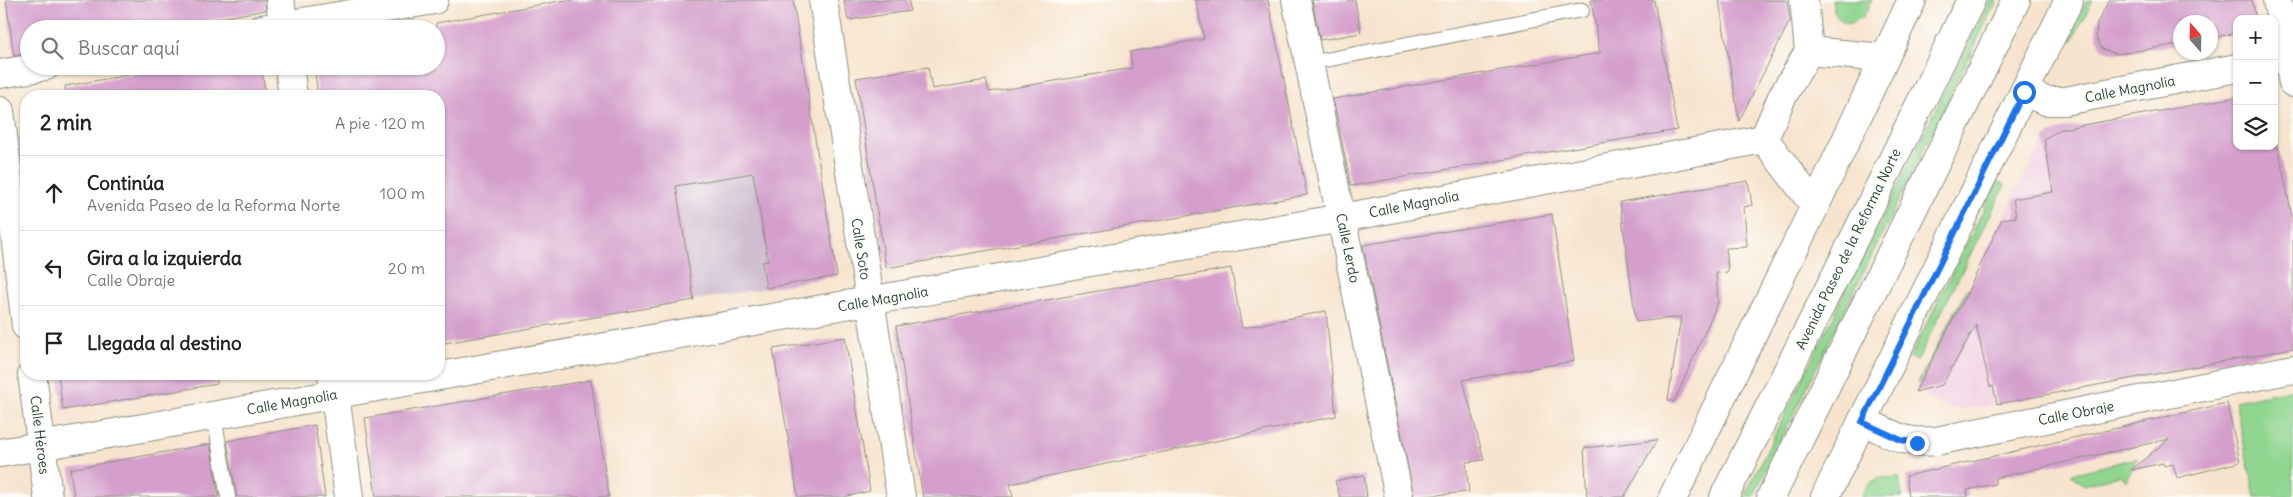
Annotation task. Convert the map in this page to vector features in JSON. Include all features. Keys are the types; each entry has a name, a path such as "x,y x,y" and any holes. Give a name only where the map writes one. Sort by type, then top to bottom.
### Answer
{"street":[{"path":"284,20 434,0"},
{"name":"Calle Soto","path":"823,0 901,497"},
{"name":"Calle Lerdo","path":"1296,0 1399,497"},
{"path":"1804,0 1809,51 1782,97 1764,139 1815,206"},
{"path":"1673,497 1815,206 1912,0"},
{"name":"Avenida Paseo de la Reforma Norte","path":"1724,497 1848,251 1971,0"},
{"path":"1771,497 2016,0"},
{"path":"1825,497 2069,0"},
{"path":"2277,0 2287,65"},
{"path":"1809,51 1885,58"},
{"name":"Calle Magnolia","path":"2024,92 2046,101 2065,101 2233,69"},
{"path":"0,74 20,71"},
{"path":"290,75 292,90"},
{"path":"0,111 20,276"},
{"name":"Calle Magnolia","path":"445,367 869,301 1342,218 1764,139"},
{"name":"Calle Obraje","path":"1862,422 1901,440 1917,443 1936,441 2293,370"},
{"name":"Calle Héroes","path":"33,380 48,497"},
{"name":"Calle Magnolia","path":"0,453 214,416 333,384 359,380"},
{"path":"333,384 349,497"}],"lane":[{"path":"1310,62 1582,10"},
{"path":"214,416 228,497"}],"shaded area":[{"path":"2061,129 2075,206 2002,219 2044,139"},
{"path":"760,172 757,198 769,261 762,262 766,288 694,300 676,186"},
{"path":"1969,289 1993,405 1953,409 1931,400 1923,392 1920,383"}],"green space":[{"path":"1832,0 1872,0 1863,17 1850,24 1839,19"},
{"path":"1990,0 1997,0 1753,497 1744,497"},
{"path":"2087,0 2093,0 2072,41 2067,39"},
{"path":"1998,181 2005,185 1917,361 1910,357"},
{"path":"1967,289 1969,289 1920,383 1918,382"},
{"path":"2293,389 2293,497 2255,497 2235,401"},
{"path":"2137,458 2126,481 2120,475 2084,485 2071,474"},
{"path":"1899,477 1902,497 1861,497 1868,485 1876,479"}],"building":[{"path":"6,0 265,0 266,10 209,20 20,20 20,55 14,56"},
{"path":"566,0 793,0 837,276 766,288 762,262 768,261 753,173 676,186 694,300 445,343 445,90 317,90 315,75 445,75 445,21"},
{"path":"844,0 909,0 910,11 848,20"},
{"path":"1196,0 1268,0 1307,195 886,268 856,78 928,67 932,89 986,80 989,92 1132,68 1130,52 1204,39"},
{"path":"1312,0 1355,0 1361,33 1320,40"},
{"path":"1591,0 1654,0 1677,130 1351,186 1333,99 1600,53"},
{"path":"1719,0 1787,0 1790,21 1739,121"},
{"path":"2109,0 2252,0 2255,15 2233,15 2233,34 2218,37 2218,15 2173,15 2173,45 2117,54 2102,49 2096,37 2097,23"},
{"path":"129,75 262,75 265,90 65,90 65,86"},
{"path":"2233,98 2233,150 2278,150 2278,146 2293,222 2293,348 1997,404 1993,386 1990,387 1976,325 1942,385 1915,392 1969,289 2002,219 2016,217 2013,199 2053,192 2044,139 2061,129"},
{"path":"1748,181 1752,205 1744,207 1747,247 1726,248 1728,272 1716,273 1718,302 1674,402 1668,400 1681,317 1636,322 1620,202"},
{"path":"1552,214 1574,361 1463,380 1484,460 1466,462 1469,492 1414,497 1363,245"},
{"path":"1231,268 1242,328 1326,311 1336,416 1010,484 1013,497 923,497 896,326"},
{"path":"845,337 870,491 844,497 798,497 773,349"},
{"path":"59,380 217,380 217,384 63,410"},
{"path":"591,380 609,497 376,497 365,418"},
{"path":"2227,403 2240,462 2177,478 2173,464 2164,466 2163,463 2131,470 2169,439 1995,478 1995,484 1967,490 1968,497 1909,497 1906,476"},
{"path":"315,425 325,497 237,497 227,441"},
{"path":"1657,440 1624,497 1587,497 1584,448"},
{"path":"210,444 219,497 74,497 70,469"},
{"path":"1364,475 1367,497 1340,497 1335,481"}],"route":[{"path":"1917,443 1901,440 1862,422 2024,92"}]}
